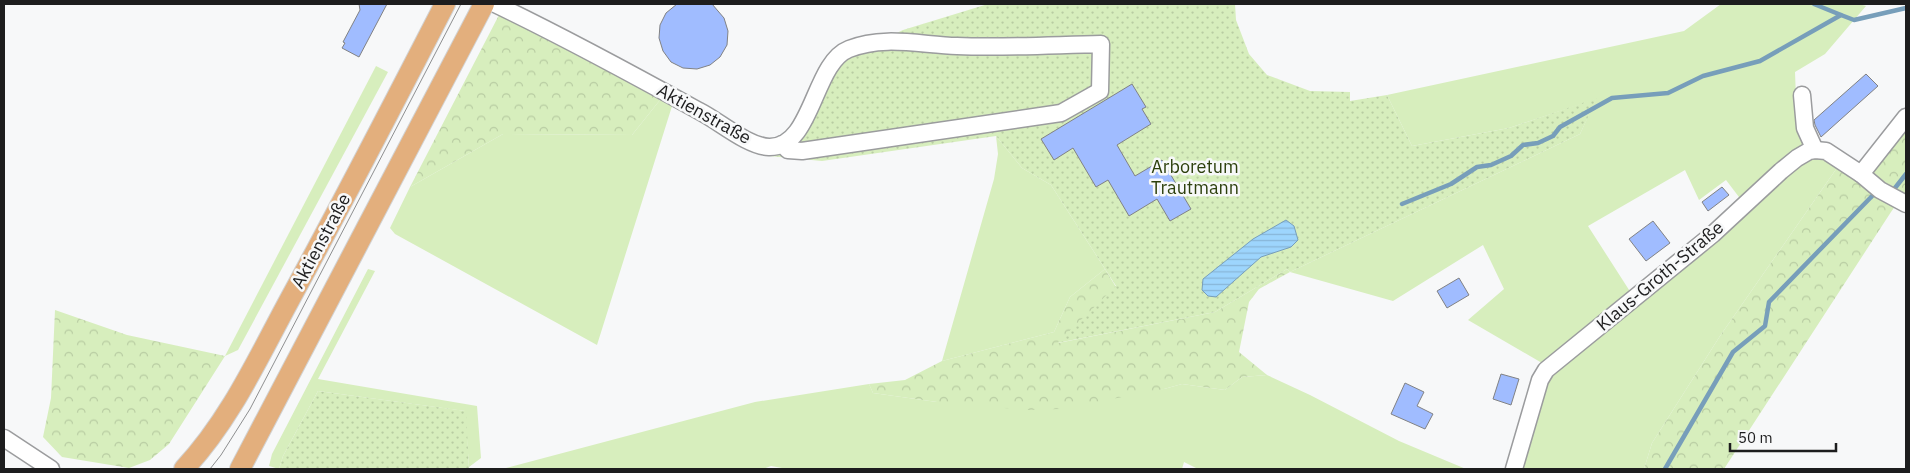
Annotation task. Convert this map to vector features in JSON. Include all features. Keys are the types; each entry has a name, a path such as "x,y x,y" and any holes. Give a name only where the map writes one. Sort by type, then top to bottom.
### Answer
{"main road":[{"name":"Aktienstraße","path":"194,465 230,410 326,234 445,4"},
{"name":"Aktienstraße","path":"240,469 484,4"}],"street":[{"name":"Aktienstraße","path":"495,4 701,111 753,143 770,147 782,144 791,138 804,121 829,67 847,49 884,40 958,46 1101,44 1100,91 1061,113 802,151 788,150 782,144"},
{"path":"1802,95 1805,128 1815,150 1826,152 1861,174 1880,190 1906,204"},
{"path":"1861,174 1906,117"},
{"name":"Klaus-Groth-Straße","path":"1514,469 1540,380 1546,370 1713,234 1797,158 1815,150"},
{"path":"4,438 48,467 65,469"}],"green space":[{"name":"Arboretum Trautmann","path":"988,4 1235,4 1236,20 1249,54 1267,75 1310,91 1350,92 1350,101 1387,95 1412,146 1509,128 1597,98 1580,134 1290,272 1287,269 1215,312 1057,343 1116,286 1051,185 1022,168 996,136 822,161 769,156 796,141 831,75 850,55 903,30"},
{"path":"1721,4 1859,4 1866,6 1825,54 1795,72 1796,98 1804,142 1801,149 1742,201 1726,180 1699,200 1685,170 1588,226 1631,293 1548,362 1542,363 1468,320 1504,289 1483,245 1393,301 1290,272 1580,134 1596,99 1509,128 1412,146 1387,95 1684,31"},
{"path":"499,15 664,95 632,135 503,134 410,187"},
{"path":"376,66 388,72 238,350 225,356"},
{"path":"664,95 673,103 597,345 395,234 390,228 410,187 503,134 632,135"},
{"path":"1906,124 1906,197 1903,195 1891,212 1724,469 1644,469 1652,443 1720,336 1839,165 1862,182"},
{"path":"996,136 1022,168 1051,185 1105,269 1070,297 1054,332 942,361 994,179 998,154"},
{"path":"1816,155 1839,165 1720,336 1652,443 1644,469 1519,469 1552,368 1778,179"},
{"path":"368,269 375,271 318,379 477,406 481,458 469,467 465,411 318,391 283,456 279,469 269,466 272,454"},
{"path":"1105,269 1116,287 1058,343 1215,312 1287,269 1290,272 1259,289 1249,302 1239,352 1267,375 1242,377 1225,390 1182,384 1060,409 1025,410 937,402 873,393 869,384 905,380 942,361 1054,332 1070,297"},
{"path":"55,310 127,335 225,356 169,444 150,460 129,468 62,457 43,437 51,398"},
{"path":"1267,375 1399,441 1466,469 1198,469 1184,462 1182,469 783,469 771,466 763,469 502,469 755,402 869,384 873,393 937,402 1164,389 1182,384 1225,390 1242,377"},
{"path":"318,391 466,411 469,469 279,469 283,456"}],"water":[{"path":"1286,220 1294,226 1298,240 1291,247 1261,257 1216,297 1208,296 1202,290 1203,279 1253,239"}],"building":[{"path":"359,4 387,4 359,57 342,48 345,43 343,42 360,10"},
{"path":"677,4 712,4 724,18 728,31 727,45 720,57 710,65 697,69 683,68 671,62 663,51 659,38 660,25 666,13"},
{"path":"1866,74 1878,86 1821,137 1814,120"},
{"path":"1132,84 1146,107 1142,109 1151,124 1117,145 1135,176 1162,160 1191,209 1170,221 1157,199 1129,216 1108,180 1096,187 1073,148 1054,160 1041,139"},
{"path":"1722,187 1729,195 1708,211 1702,202"},
{"path":"1653,221 1670,243 1646,261 1629,239"},
{"path":"1459,278 1469,295 1447,308 1437,291"},
{"path":"1501,374 1519,379 1511,405 1493,399"},
{"path":"1405,383 1424,392 1417,406 1433,414 1425,429 1391,414"}],"waterway":[{"path":"1814,4 1841,15"},
{"path":"1402,204 1451,184 1477,167 1491,165 1511,156 1523,145 1538,143 1553,136 1560,127 1612,98 1668,93 1703,76 1760,61 1841,15 1854,20 1906,8"},
{"path":"1895,188 1906,174"},
{"path":"1665,469 1733,352 1765,326 1769,302 1875,193"}],"tram line":[{"path":"210,469 250,409 461,4"}]}
